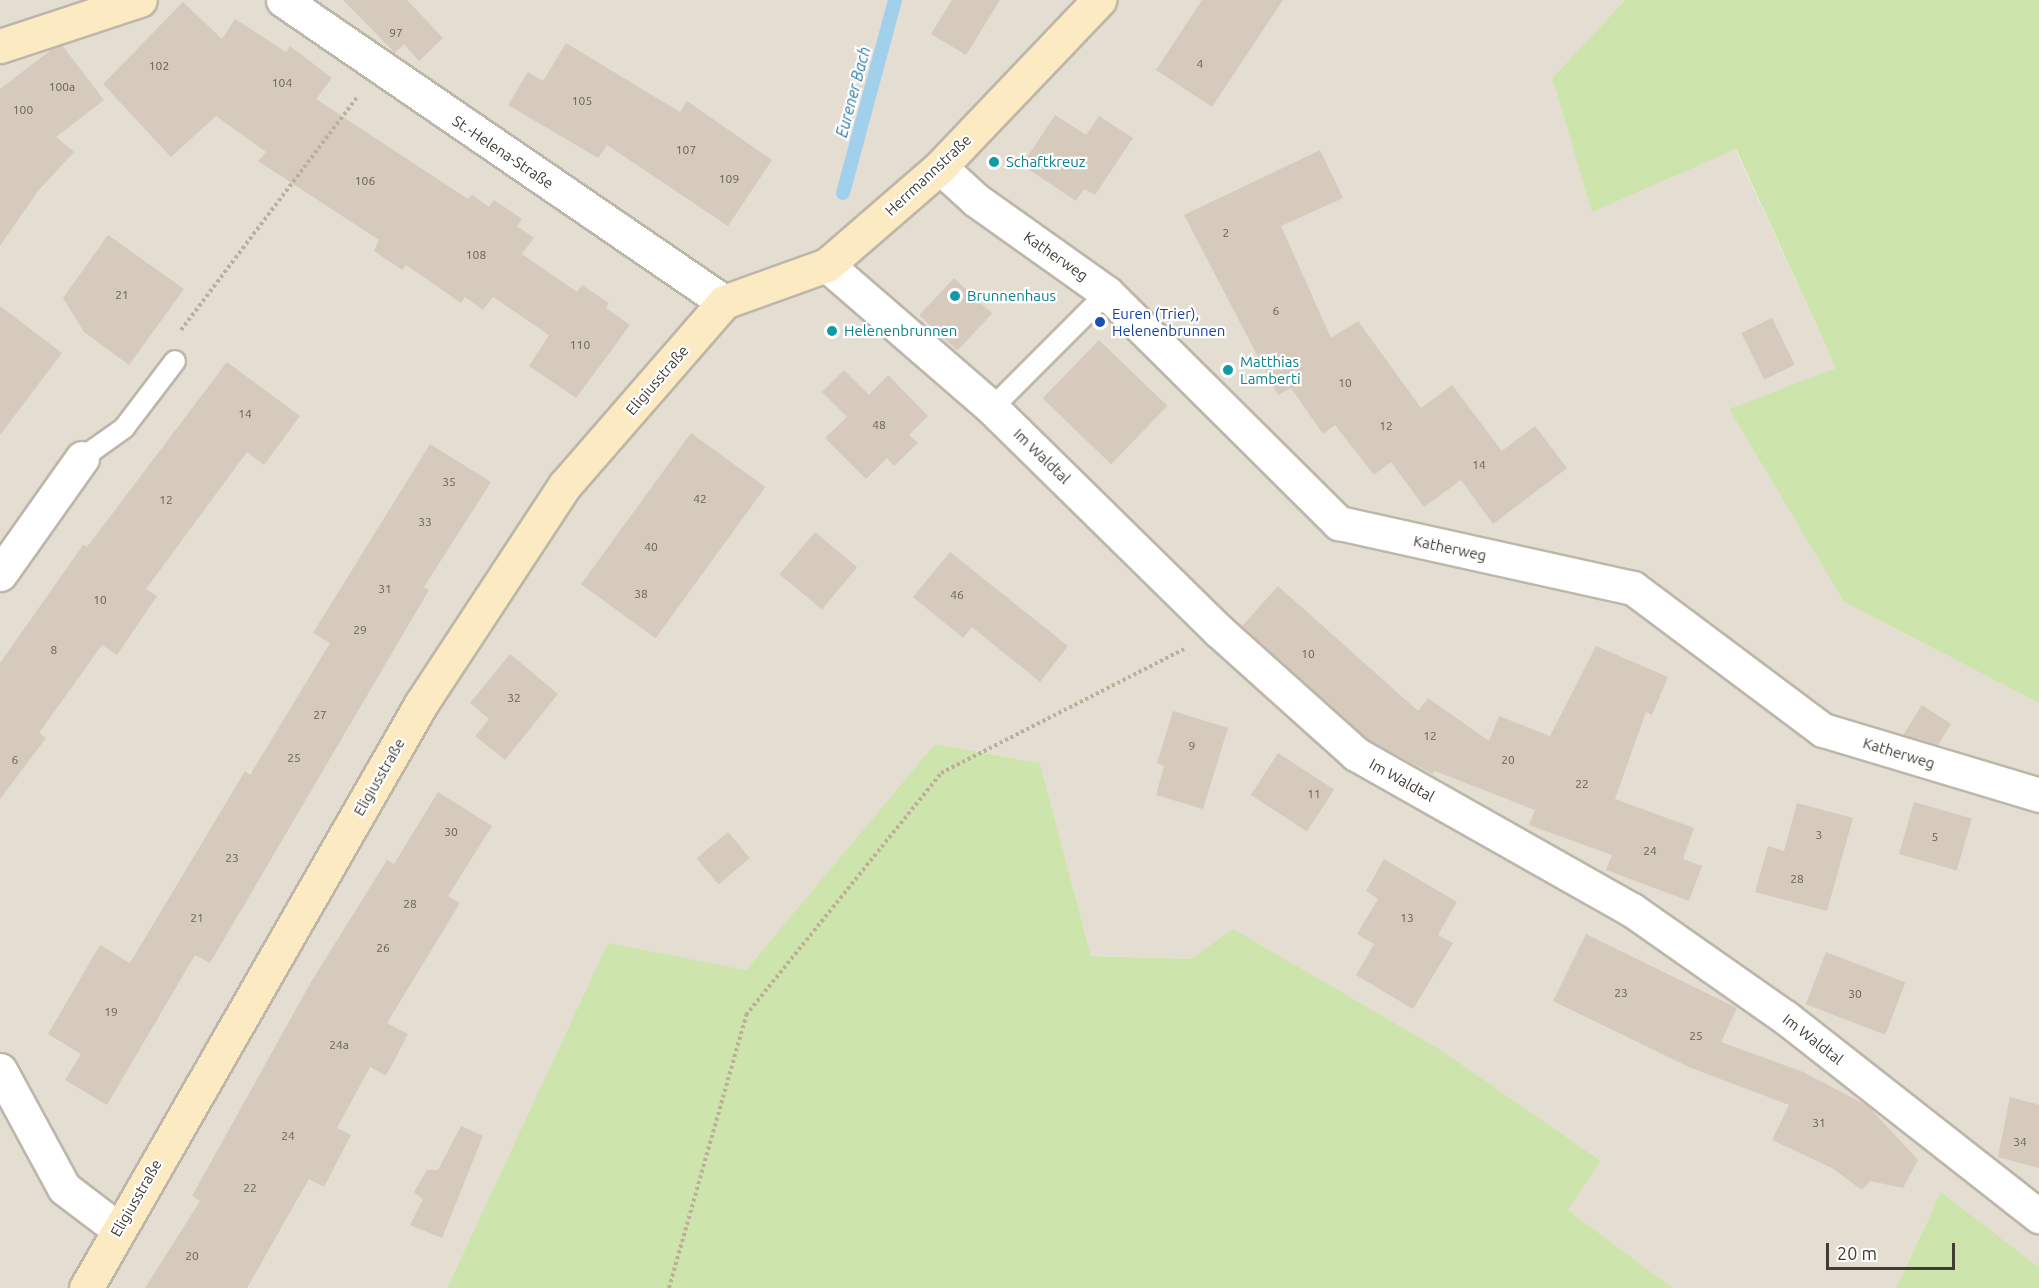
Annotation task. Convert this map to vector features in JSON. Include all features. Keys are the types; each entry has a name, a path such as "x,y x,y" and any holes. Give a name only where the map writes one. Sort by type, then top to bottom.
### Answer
{"street":[{"path":"0,46 140,0"},
{"name":"St.-Helena-Straße","path":"283,0 379,68 724,302"},
{"name":"Herrmannstraße","path":"724,302 827,265 940,167 1099,0"},
{"name":"Katherweg","path":"940,167 976,200 1107,293 1339,523 1633,588 1823,730 2039,795"},
{"name":"Im Waldtal","path":"827,265 992,408 1219,631 1356,754 1632,910 1785,1017 2039,1216"},
{"name":"Eligiusstraße","path":"86,1288 428,694 566,485 724,302"},
{"path":"0,573 82,458"},
{"path":"0,1071 64,1188 118,1229"}],"lane":[{"path":"992,408 1107,293"},
{"path":"82,458 124,428 175,361"}],"path":[{"path":"175,361 178,334 379,68"},
{"path":"669,1288 746,1015 941,773 1219,631"}],"shaded area":[{"path":"0,0 1625,0 1552,78 1592,211 1735,149 1836,368 1730,410 1844,602 2039,703 2039,1267 1941,1192 1896,1288 1673,1288 1568,1210 1601,1161 1441,1050 1233,930 1192,959 1091,956 1040,763 936,744 746,970 608,944 447,1288 0,1288"}],"green space":[{"path":"1625,0 2039,0 2039,703 1844,602 1729,409 1836,368 1736,149 1592,212 1552,78"},
{"path":"935,744 1040,763 1091,956 1191,959 1233,929 1441,1050 1601,1161 1568,1210 1673,1288 447,1288 608,943 746,970"},
{"path":"1941,1192 2039,1267 2039,1288 1896,1288"}],"building":[{"path":"343,0 407,0 443,38 419,61 404,44 395,53"},
{"path":"952,0 1000,0 966,55 931,34"},
{"path":"1202,0 1283,0 1212,107 1156,70"},
{"path":"183,2 222,39 235,19 286,52 290,46 332,78 316,99 468,199 472,195 489,207 494,200 522,219 517,226 534,238 522,254 577,292 582,285 609,303 606,308 630,325 576,398 529,366 549,335 493,297 483,310 465,297 461,303 406,265 402,270 374,251 379,240 258,161 266,152 216,116 171,157 103,84"},
{"path":"566,43 680,112 687,101 772,160 728,226 607,145 598,158 508,105 528,72 543,81"},
{"path":"62,45 104,100 56,137 74,152 38,191 0,246 0,89 52,49"},
{"path":"1055,115 1086,135 1099,116 1133,138 1095,195 1084,189 1076,201 1022,165"},
{"path":"1320,150 1343,198 1281,226 1331,338 1358,321 1421,408 1452,385 1502,451 1535,426 1567,468 1493,524 1461,480 1424,507 1391,462 1374,475 1335,425 1323,434 1291,388 1278,395 1184,215"},
{"path":"108,235 184,289 129,365 84,332 63,298"},
{"name":"Brunnenhaus","path":"954,278 992,313 957,351 919,315"},
{"path":"0,306 62,353 0,435"},
{"path":"1772,318 1795,365 1764,380 1741,333"},
{"path":"1099,340 1167,406 1111,464 1043,398"},
{"path":"227,362 300,416 264,465 247,452 146,589 157,596 117,655 102,645 39,733 46,738 0,799 0,663 83,545 87,547"},
{"path":"844,370 869,395 888,375 928,416 909,435 918,443 894,466 887,458 866,479 825,438 847,417 822,392"},
{"path":"691,433 765,487 656,638 581,584"},
{"path":"430,444 491,482 424,587 429,590 210,963 195,955 107,1105 65,1080 81,1054 48,1034 100,945 130,963 245,771 250,775 330,643 313,633"},
{"path":"815,532 857,567 822,609 780,574"},
{"path":"950,552 1068,646 1040,682 972,627 963,638 913,597"},
{"path":"1278,586 1418,711 1428,698 1489,741 1499,716 1550,736 1596,646 1668,677 1652,715 1646,712 1615,799 1694,828 1683,859 1702,866 1689,901 1606,870 1612,855 1529,825 1535,810 1435,771 1432,774 1367,739 1242,626"},
{"path":"510,654 558,694 505,760 475,736 489,719 470,703"},
{"path":"1922,705 1951,724 1938,745 1903,735"},
{"path":"1173,711 1228,728 1203,809 1156,795 1164,766 1157,763"},
{"path":"1278,753 1334,789 1307,831 1251,795"},
{"path":"438,792 492,826 448,896 460,903 387,1023 408,1034 386,1076 370,1067 337,1128 351,1135 324,1187 309,1179 247,1288 145,1288 200,1201 192,1196 311,982 387,860 394,864"},
{"path":"1914,802 1972,819 1957,870 1899,854"},
{"path":"1797,803 1853,818 1827,911 1755,892 1768,846 1784,851"},
{"path":"728,832 750,858 718,884 697,858"},
{"path":"1384,859 1457,902 1438,935 1453,943 1413,1009 1356,975 1374,944 1357,934 1378,899 1366,891"},
{"path":"1586,934 1737,1008 1721,1042 1803,1072 1868,1106 1918,1160 1903,1188 1870,1181 1862,1190 1832,1168 1772,1140 1789,1105 1691,1068 1553,1001"},
{"path":"1826,952 1905,982 1885,1035 1806,1004"},
{"path":"2010,1097 2039,1105 2039,1168 1998,1157"},
{"path":"461,1126 483,1136 442,1238 410,1225 423,1199 414,1192 427,1170 438,1170"}],"waterway":[{"name":"Eurener Bach","path":"843,193 895,0"}],"place":[{"name":"Schaftkreuz","path":"994,162"},
{"name":"Brunnenhaus","path":"955,296"},
{"name":"Euren (Trier), Helenenbrunnen","path":"1100,322"},
{"name":"Helenenbrunnen","path":"832,331"},
{"name":"Matthias Lamberti","path":"1228,370"}]}
